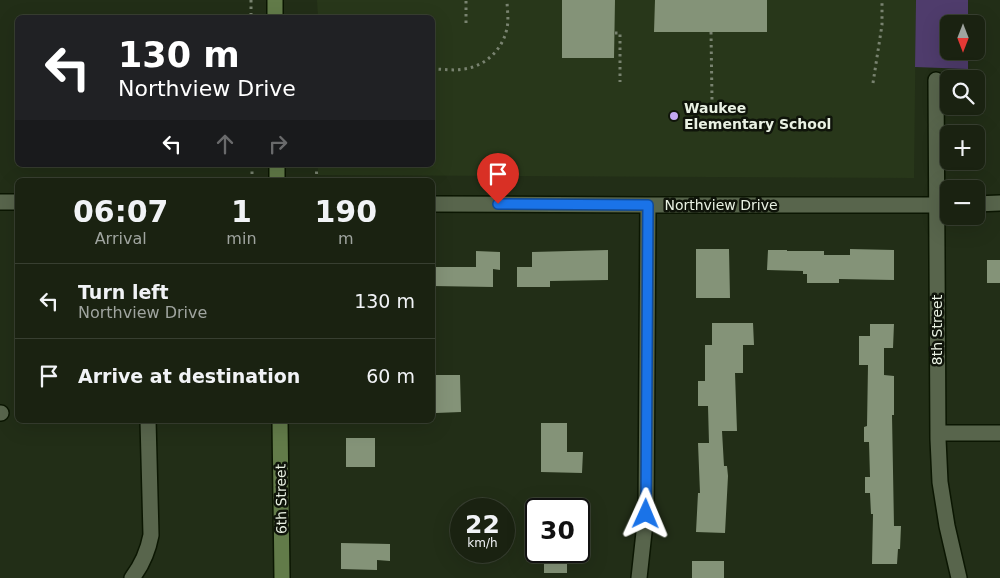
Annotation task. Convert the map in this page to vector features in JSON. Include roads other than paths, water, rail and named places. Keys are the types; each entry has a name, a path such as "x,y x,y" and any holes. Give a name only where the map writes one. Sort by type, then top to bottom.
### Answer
{"main road":[{"path":"275,0 275,15"},
{"name":"6th Street","path":"280,423 282,578"}],"street":[{"name":"8th Street","path":"936,80 941,180"},
{"path":"0,202 15,202"},
{"path":"985,204 1000,203"},
{"name":"Northview Drive","path":"435,204 940,205"},
{"path":"639,578 646,514 648,205"},
{"name":"8th Street","path":"942,225 938,433 940,482 947,526 959,578"},
{"path":"132,578 143,562 151,535 148,423"},
{"path":"938,433 1000,433"}],"place":[{"name":"Waukee Elementary School","path":"674,116"}]}
